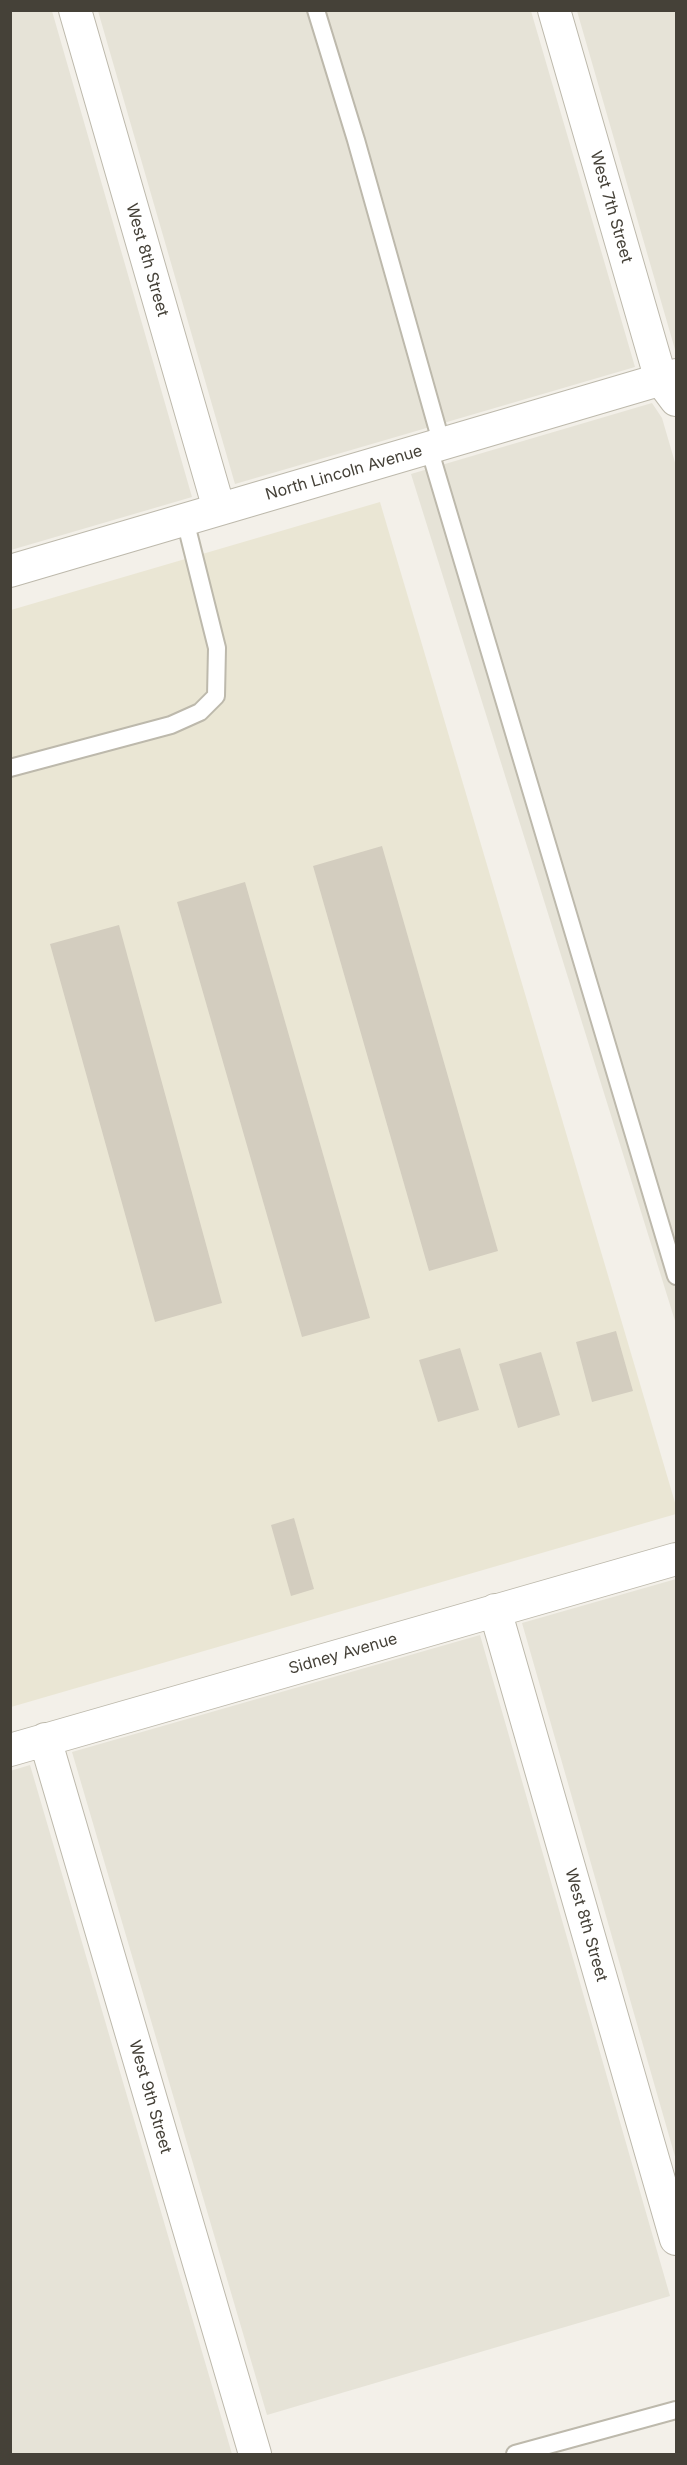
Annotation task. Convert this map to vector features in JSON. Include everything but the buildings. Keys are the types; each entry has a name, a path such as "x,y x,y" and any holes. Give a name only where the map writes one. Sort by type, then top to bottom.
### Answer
{"street":[{"name":"West 8th Street","path":"75,10 219,509"},
{"name":"West 7th Street","path":"554,10 671,385"},
{"name":"North Lincoln Avenue","path":"10,571 436,447 671,385"},
{"name":"Sidney Avenue","path":"10,1750 676,1559"},
{"name":"West 8th Street","path":"495,1610 676,2239"},
{"name":"West 9th Street","path":"45,1740 255,2454"}],"lane":[{"path":"316,10 356,140 436,447 676,1276"},
{"path":"10,768 171,725 200,712 216,696 217,648 185,520"},
{"path":"515,2454 676,2410"}],"shaded area":[{"path":"11,10 52,11 192,497 11,550"},
{"path":"98,11 531,11 635,367 235,484"},
{"path":"577,11 676,11 676,353"},
{"path":"652,403 662,418 676,466 676,1324 411,474"},
{"path":"380,502 676,1506 676,1514 11,1707 11,610"},
{"path":"676,1579 676,2160 522,1623"},
{"path":"480,1635 670,2296 267,2415 72,1752"},
{"path":"30,1765 232,2454 11,2454 10,1771"}]}
